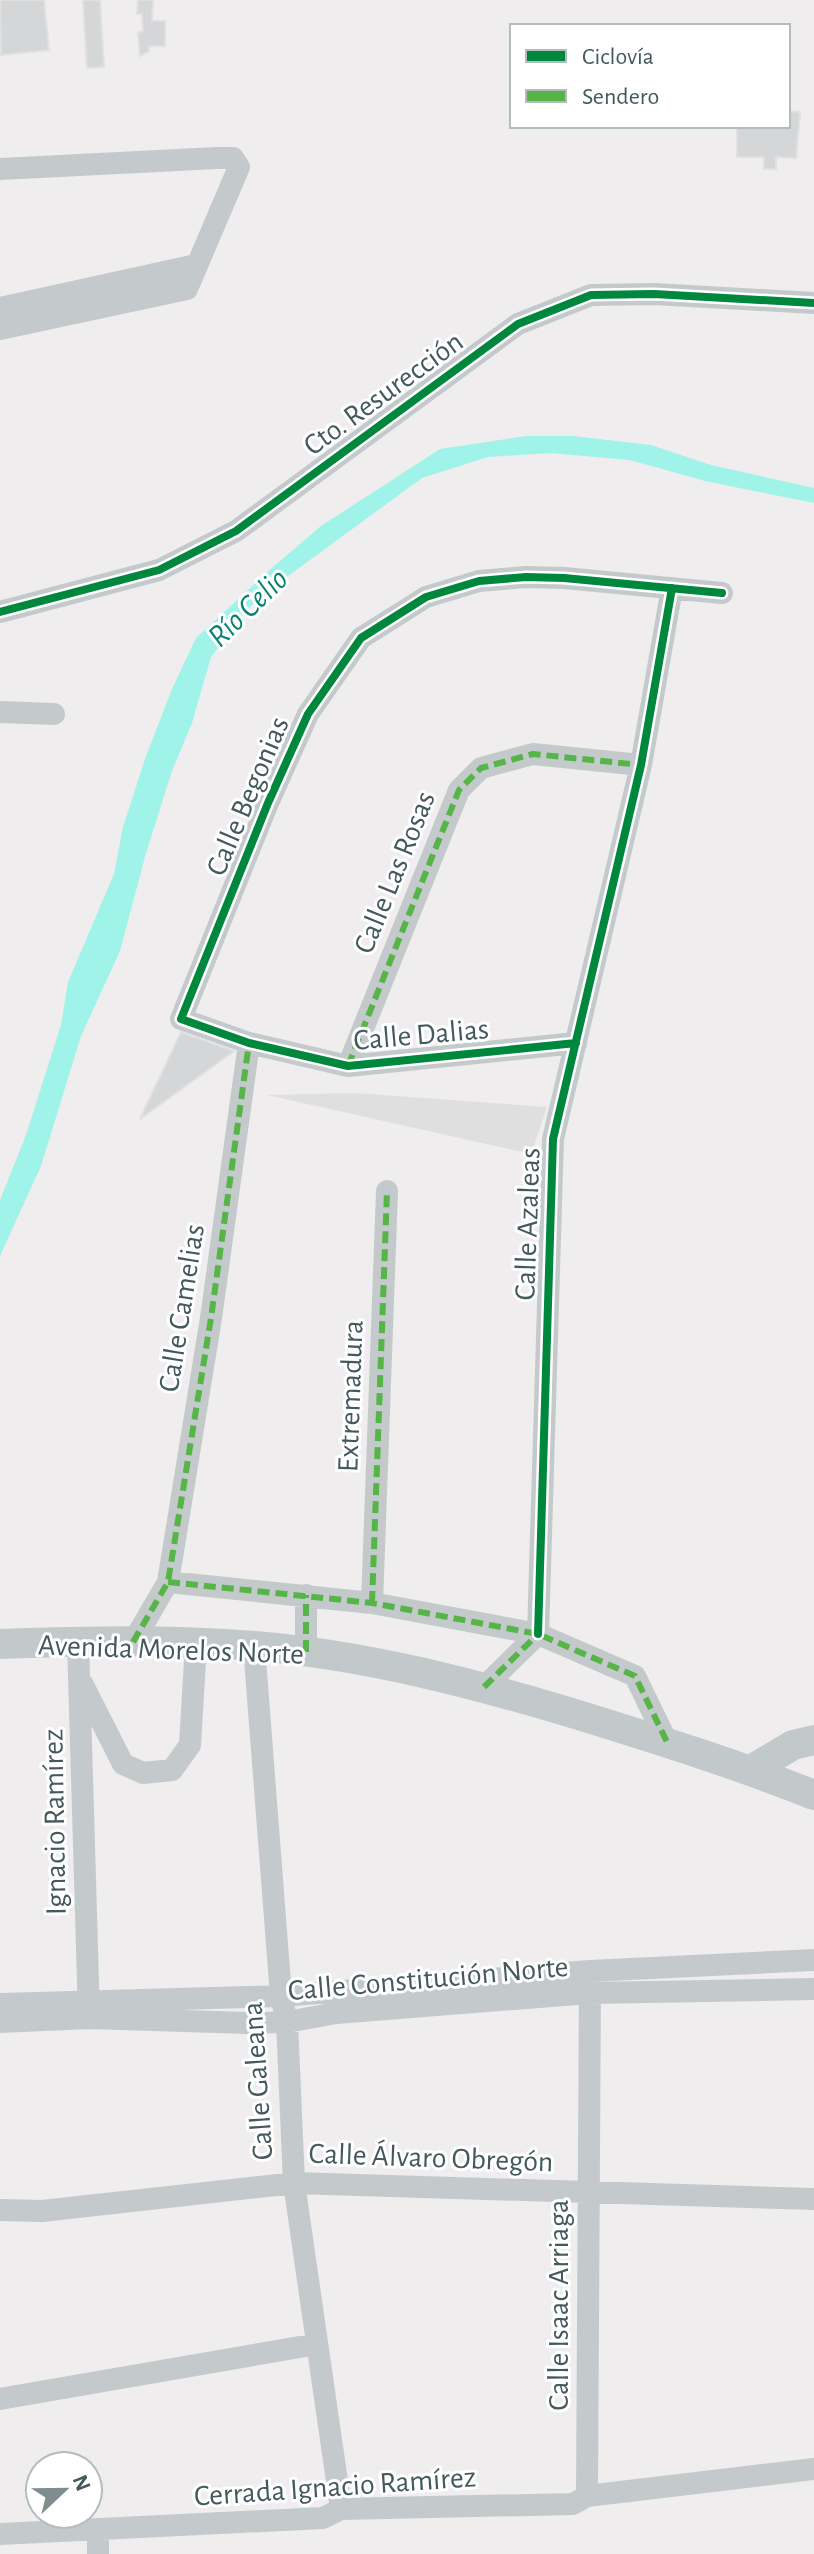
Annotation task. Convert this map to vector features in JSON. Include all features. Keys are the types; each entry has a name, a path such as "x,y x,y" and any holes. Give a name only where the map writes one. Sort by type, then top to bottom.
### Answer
{"main road":[{"name":"Avenida Morelos Norte","path":"0,1644 78,1641 254,1646 437,1675 667,1742 814,1795"},
{"path":"751,1770 793,1745 814,1740"}],"street":[{"path":"0,169 233,158 239,167 187,289 0,329"},
{"path":"0,308 196,265"},
{"name":"Cto. Resurección","path":"0,612 159,570 236,531 518,324 591,295 654,294 814,303"},
{"name":"Calle Begonias","path":"181,1019 268,803 308,714 361,638 426,597 479,581 564,578 722,593"},
{"name":"Calle Azaleas","path":"538,1634 553,1139 641,765 672,588"},
{"path":"0,712 54,714"},
{"name":"Calle Las Rosas","path":"348,1066 459,790 481,768 533,754 641,765"},
{"name":"Calle Dalias","path":"181,1019 249,1043 348,1066 576,1043"},
{"name":"Calle Camelias","path":"168,1582 211,1318 249,1043"},
{"name":"Extremadura","path":"372,1603 387,1191"},
{"path":"133,1642 168,1582"},
{"name":"Avenida Morelos Norte","path":"168,1582 372,1603 538,1634 635,1676 667,1742"},
{"path":"306,1595 306,1652"},
{"path":"484,1687 538,1634"},
{"name":"Ignacio Ramírez","path":"78,1641 88,2010"},
{"path":"80,1681 123,1764 143,1773 172,1770 190,1745 196,1644"},
{"name":"Calle Galeana","path":"254,1646 281,1996 287,2022 294,2183 341,2509"},
{"name":"Calle Constitución Norte","path":"0,2004 248,2023 287,2022 336,2013 590,1982 814,1960"},
{"name":"Calle Constitución Norte","path":"0,2022 88,2010 281,1996 590,1982 814,1989"},
{"name":"Calle Isaac Arriaga","path":"587,2496 590,1982"},
{"name":"Calle Álvaro Obregón","path":"0,2210 42,2211 294,2183 814,2199"},
{"path":"0,2399 317,2344"},
{"name":"Cerrada Ignacio Ramírez","path":"104,2529 323,2518 341,2509 573,2504 587,2496 814,2469"},
{"name":"Cerrada Ignacio Ramírez","path":"0,2534 78,2530"},
{"path":"98,2530 98,2554"}],"shaded area":[{"path":"355,1093 547,1107 531,1154 267,1095"}],"water":[{"name":"Río Celio","path":"526,436 572,436 651,445 711,465 814,488 814,503 705,481 630,460 550,453 488,457 422,478 251,606 211,657 192,723 172,771 146,853 120,951 81,1036 41,1166 0,1256 0,1200 26,1135 61,1025 68,982 114,874 123,827 145,759 196,638 321,526 440,449"}],"building":[{"path":"0,0 44,0 49,50 1,55"},
{"path":"83,0 100,0 104,67 87,68"},
{"path":"138,0 153,0 152,21 165,21 165,46 149,46 149,51 140,56 138,33 143,31 142,14 137,14"},
{"path":"790,111 800,112 796,158 776,157 776,169 764,169 764,157 737,157 737,128 790,128"},
{"path":"181,1032 234,1051 140,1119"}],"marked path":[{"path":"348,1066 459,790 481,768 533,754 641,765"},
{"path":"133,1642 168,1582 211,1318 249,1043"},
{"path":"372,1603 387,1191"},
{"path":"168,1582 372,1603 538,1634 635,1676 667,1742"},
{"path":"306,1595 306,1652"},
{"path":"484,1687 538,1634"}],"cycle path":[{"path":"0,612 159,570 236,531 518,324 591,295 654,294 814,303"},
{"path":"576,1043 348,1066 249,1043 181,1019 268,803 308,714 361,638 426,597 479,581 564,578 722,593"},
{"path":"538,1634 553,1139 641,765 672,588"}]}
